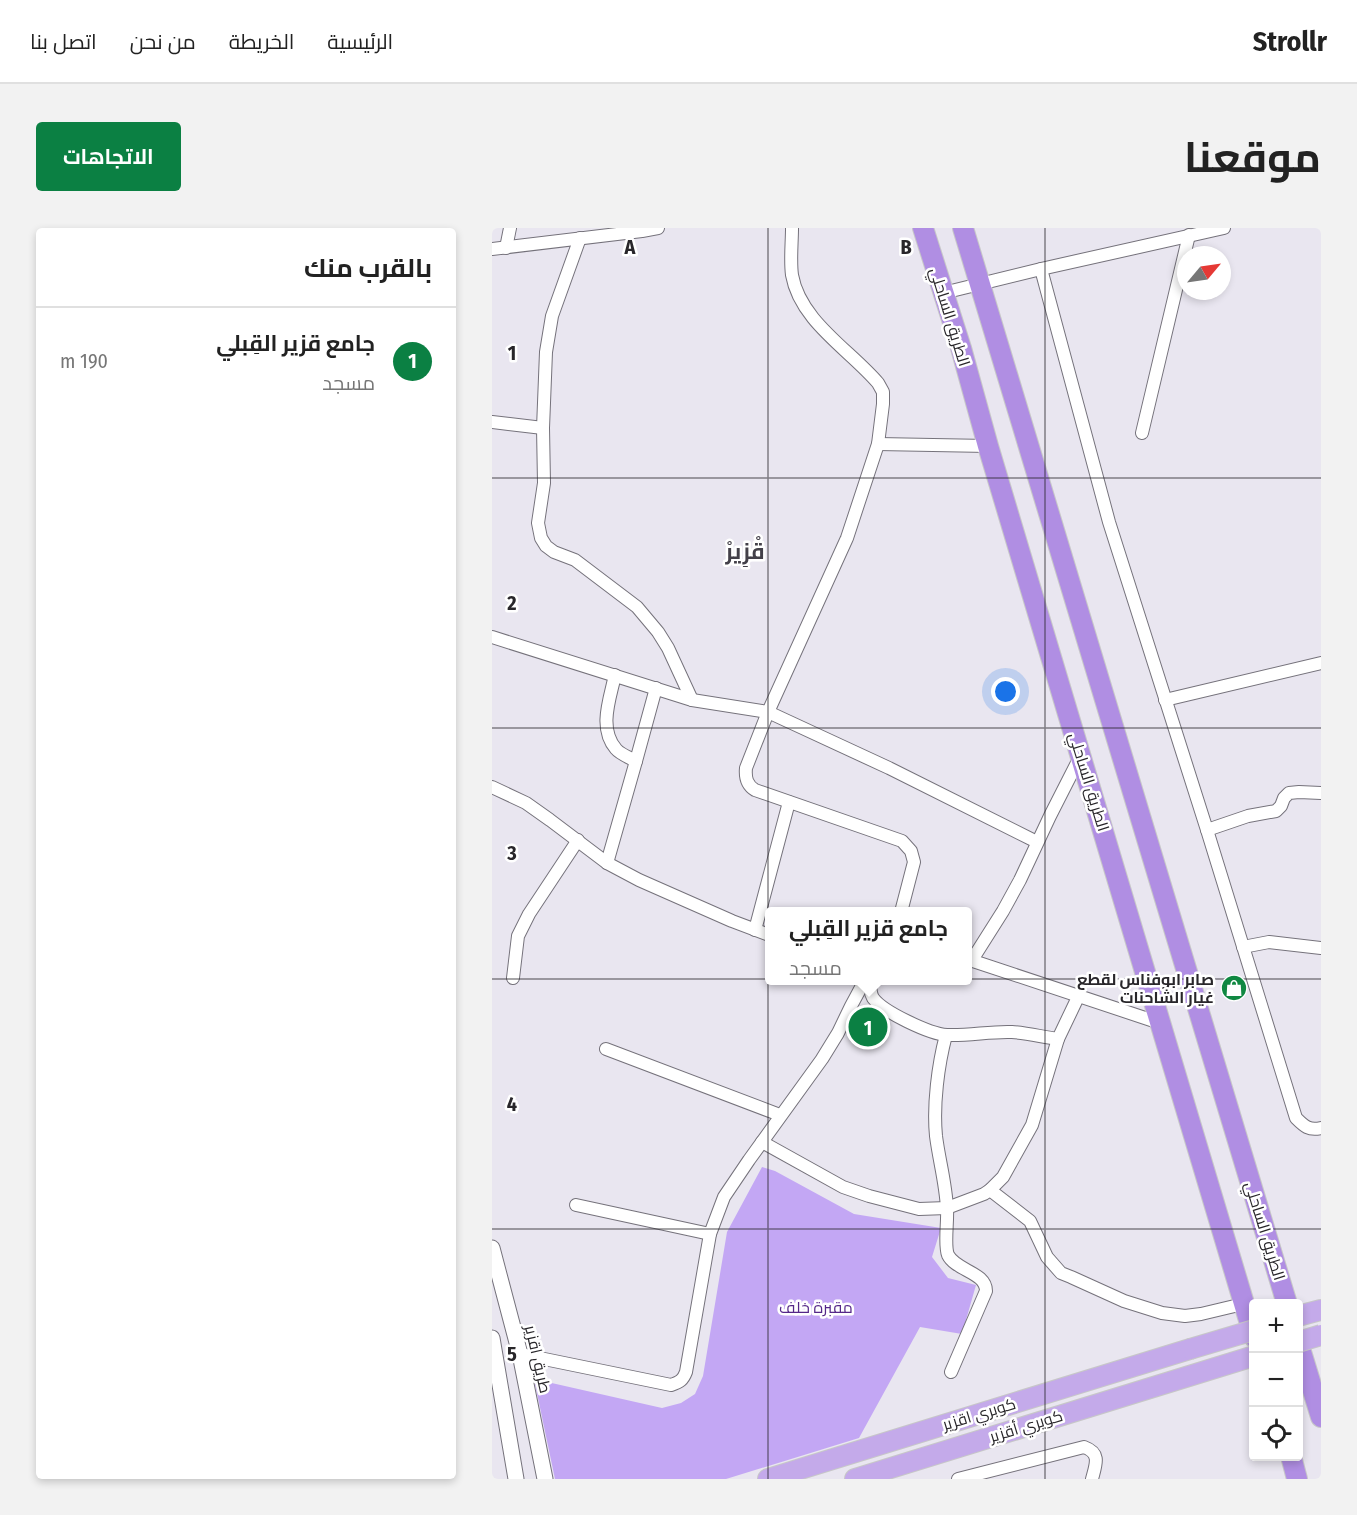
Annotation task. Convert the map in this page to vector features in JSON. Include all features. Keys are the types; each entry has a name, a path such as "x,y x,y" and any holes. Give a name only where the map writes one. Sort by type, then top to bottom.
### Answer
{"highway":[{"name":"الطريق الساحلي","path":"923,228 961,348 988,446 1249,1322"},
{"name":"الطريق الساحلي","path":"963,228 1285,1299"},
{"path":"1303,1353 1319,1404"},
{"path":"1292,1461 1298,1479"}],"main road":[{"path":"1303,1315 1321,1310"},
{"name":"كوبري اقزير","path":"768,1479 1249,1332"},
{"path":"1303,1341 1321,1335"},
{"name":"كويري أقزير","path":"855,1479 1249,1358"}],"street":[{"path":"506,248 510,228"},
{"path":"492,249 658,228"},
{"path":"792,228 792,273 796,290 823,330 878,383 883,392 883,404 878,444 846,538 768,712 746,768 746,781 755,790 902,841 911,851 914,862 903,907"},
{"path":"943,293 1224,228"},
{"path":"1142,433 1189,235"},
{"path":"580,238 552,316 546,352 543,428 544,483 538,523 541,538 554,552 575,560 637,607 668,648 692,700"},
{"path":"1041,269 1109,522 1296,1118 1304,1127 1314,1130 1321,1128"},
{"path":"492,422 543,428"},
{"path":"878,444 988,446"},
{"path":"492,637 692,700 768,712 889,768 1037,842"},
{"path":"1165,700 1321,663"},
{"path":"615,675 606,716 607,732 616,750 636,761"},
{"path":"606,863 656,688"},
{"path":"972,955 1003,911 1020,880 1081,754"},
{"path":"492,787 526,803 606,863 639,880 765,934"},
{"path":"1207,830 1248,816 1276,811 1289,793 1321,793"},
{"path":"755,930 789,802"},
{"path":"513,978 518,936 529,914 578,840"},
{"path":"1243,947 1269,942 1321,948"},
{"path":"972,960 1160,1023"},
{"path":"520,1354 671,1385 683,1379 710,1234 724,1197 780,1115 822,1059 838,1034 863,985"},
{"path":"870,985 873,998 879,1005 913,1025 946,1035 1014,1032 1058,1039"},
{"path":"762,1142 843,1187 869,1196 919,1209 947,1208 958,1205 990,1190 1004,1177 1032,1125 1058,1039 1079,995"},
{"path":"946,1035 934,1107 947,1208 949,1255 970,1273 983,1280 986,1285 986,1291 951,1372"},
{"path":"606,1049 780,1115"},
{"path":"990,1190 1030,1221 1047,1257 1061,1273 1124,1301 1162,1313 1185,1316 1243,1304"},
{"path":"576,1205 710,1234"},
{"name":"طريق اقزير","path":"492,1248 520,1354 545,1479"},
{"path":"492,1338 496,1398 516,1479"},
{"path":"958,1479 1084,1447 1092,1450 1095,1455 1097,1464 1092,1479"}],"green space":[{"name":"مقبرة خلف","path":"762,1167 775,1171 854,1214 941,1228 932,1257 948,1278 976,1285 962,1334 920,1327 859,1438 726,1479 555,1479 534,1379 662,1408 681,1403 695,1394 703,1376 727,1232"}],"place":[{"name":"صابر ابوفناس لقطع غيار الشاحنات","path":"1234,988"},
{"name":"جامع قزير القِبلي","path":"868,1027"}],"district":[{"name":"قْزِيرْ","path":"745,551"}]}
